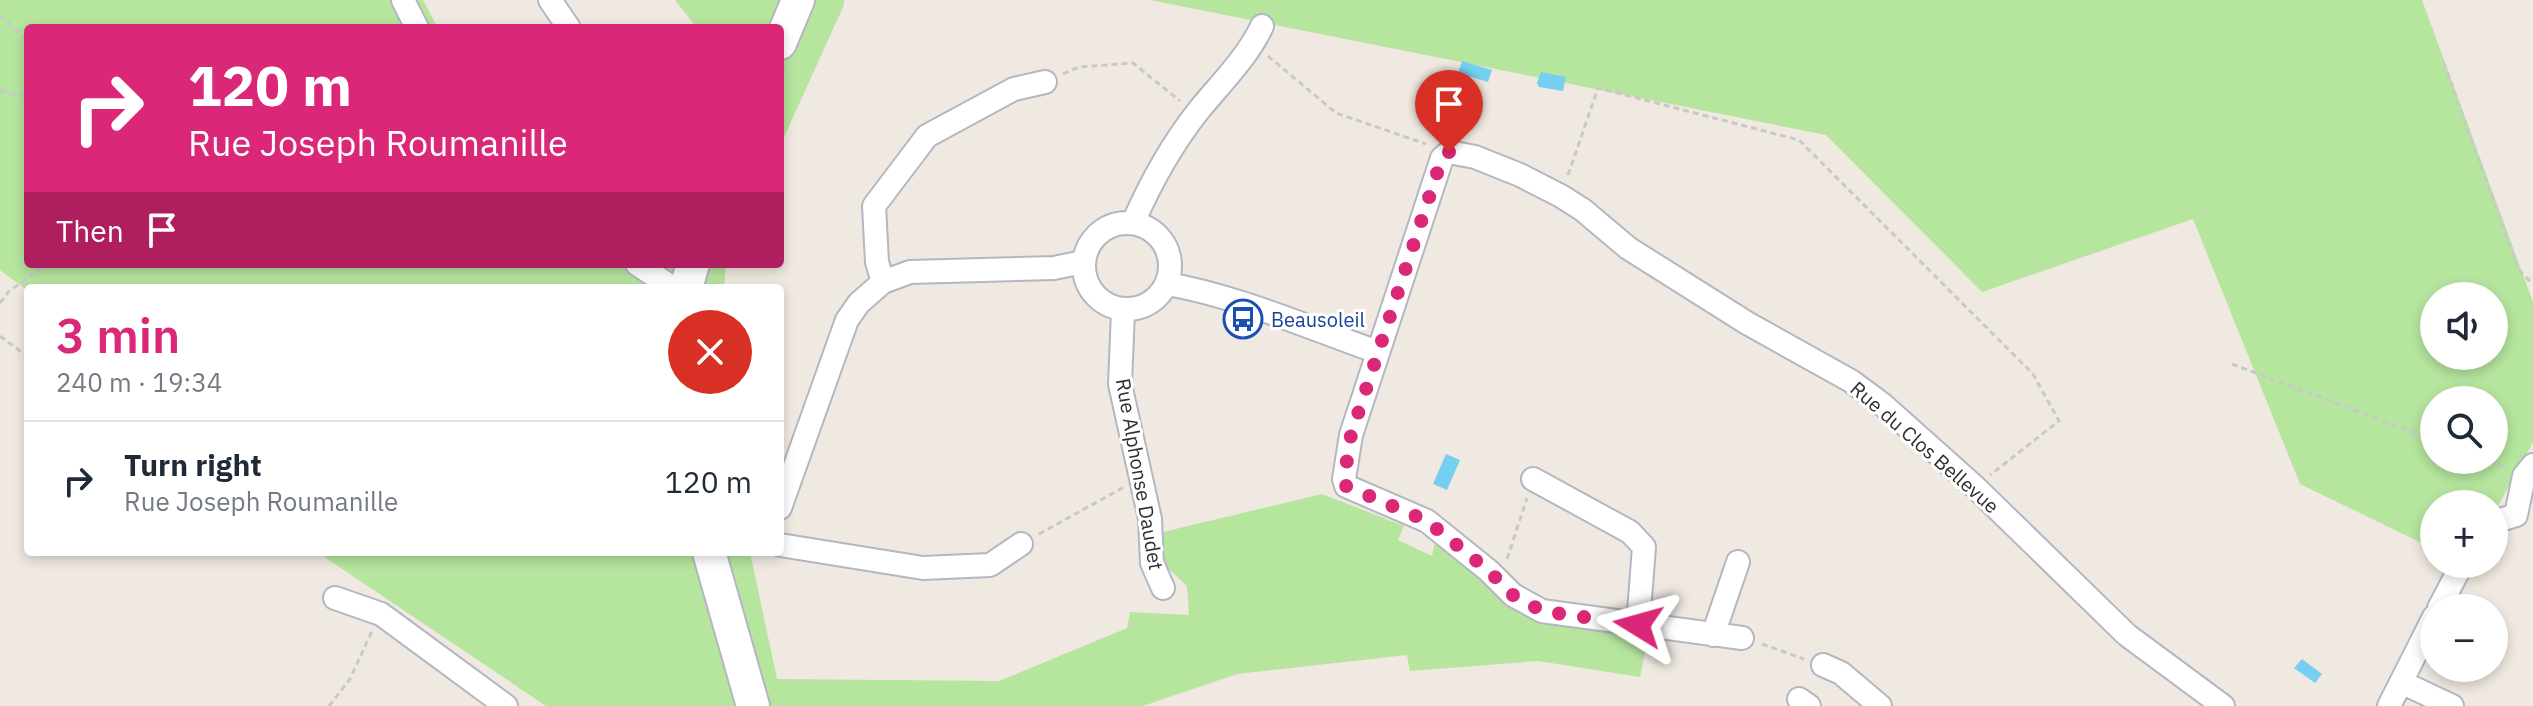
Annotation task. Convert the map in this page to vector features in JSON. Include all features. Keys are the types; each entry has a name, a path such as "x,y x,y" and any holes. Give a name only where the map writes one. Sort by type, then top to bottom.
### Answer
{"main road":[{"path":"784,33 798,0"},
{"path":"710,556 753,706"}],"street":[{"path":"403,0 415,24"},
{"path":"550,0 566,24"},
{"path":"1133,223 1146,193 1196,114 1254,44 1262,26"},
{"path":"883,282 877,262 874,206 927,136 1014,89 1045,82"},
{"path":"1449,152 1442,158 1351,435 1344,479 1346,486 1427,521 1489,571 1513,595 1542,611 1742,638"},
{"name":"Rue du Clos Bellevue","path":"1449,152 1475,157 1561,196 1583,210 1628,248 1747,323 1851,381 1882,404 1975,487 2127,635 2223,706"},
{"path":"1133,223 1152,230 1166,245 1171,264 1168,284 1150,305 1123,311 1101,303 1087,285 1083,262 1091,240 1109,226 1133,223"},
{"path":"784,497 847,320 859,303 883,282 910,272 1054,268 1083,262"},
{"path":"643,268 667,284"},
{"path":"1168,284 1253,308 1378,352"},
{"name":"Rue Alphonse Daudet","path":"1123,311 1120,384 1150,519 1152,563 1163,588"},
{"path":"2514,519 2524,476 2533,465"},
{"path":"1533,479 1630,532 1644,547 1638,625"},
{"path":"784,546 923,568 990,565 1021,544"},
{"path":"1713,635 1738,562"},
{"path":"335,598 381,614 506,706"},
{"path":"2389,706 2420,645"},
{"path":"1823,665 1841,673 1880,706"},
{"path":"2401,682 2452,706"}],"path":[{"path":"0,15 24,37"},
{"path":"1271,58 1336,113 1449,152"},
{"path":"1045,82 1079,67 1133,63 1196,114"},
{"path":"2444,63 2518,269 2533,284"},
{"path":"1561,196 1598,88 1799,140 2033,374 2059,421 1975,487"},
{"path":"0,90 24,95"},
{"path":"0,303 9,291 42,268"},
{"path":"0,336 24,354"},
{"path":"2232,364 2420,435"},
{"path":"1021,544 1141,477"},
{"path":"1499,584 1533,479"},
{"path":"329,706 350,679 381,614"},
{"path":"1742,638 1823,665"}],"green space":[{"path":"0,0 423,0 436,24 24,24 24,268 726,268 724,284 24,284 24,288 0,270"},
{"path":"675,0 844,0 784,137 784,24 694,24"},
{"path":"1150,0 2422,0 2533,302 2533,442 2507,490 2420,490 2420,542 2300,484 2193,219 1982,292 1826,135"},
{"path":"1322,494 1404,526 1398,540 1432,556 1435,542 1520,613 1648,637 1640,677 1538,661 1410,671 1407,655 1237,674 1143,706 546,706 323,556 751,556 777,679 999,681 1127,628 1130,612 1189,615 1187,586 1163,564 1163,532"}],"water":[{"path":"1462,61 1492,70 1488,82 1458,73"},
{"path":"1541,72 1566,77 1563,91 1539,87 1537,83"},
{"path":"1446,454 1460,460 1447,490 1433,484"},
{"path":"2302,659 2322,674 2315,683 2294,668"}],"place":[{"name":"Beausoleil","path":"1243,319"}],"route":[{"path":"1449,152 1442,158 1351,435 1344,479 1346,486 1427,521 1489,571 1513,595 1542,611 1638,625"}]}
